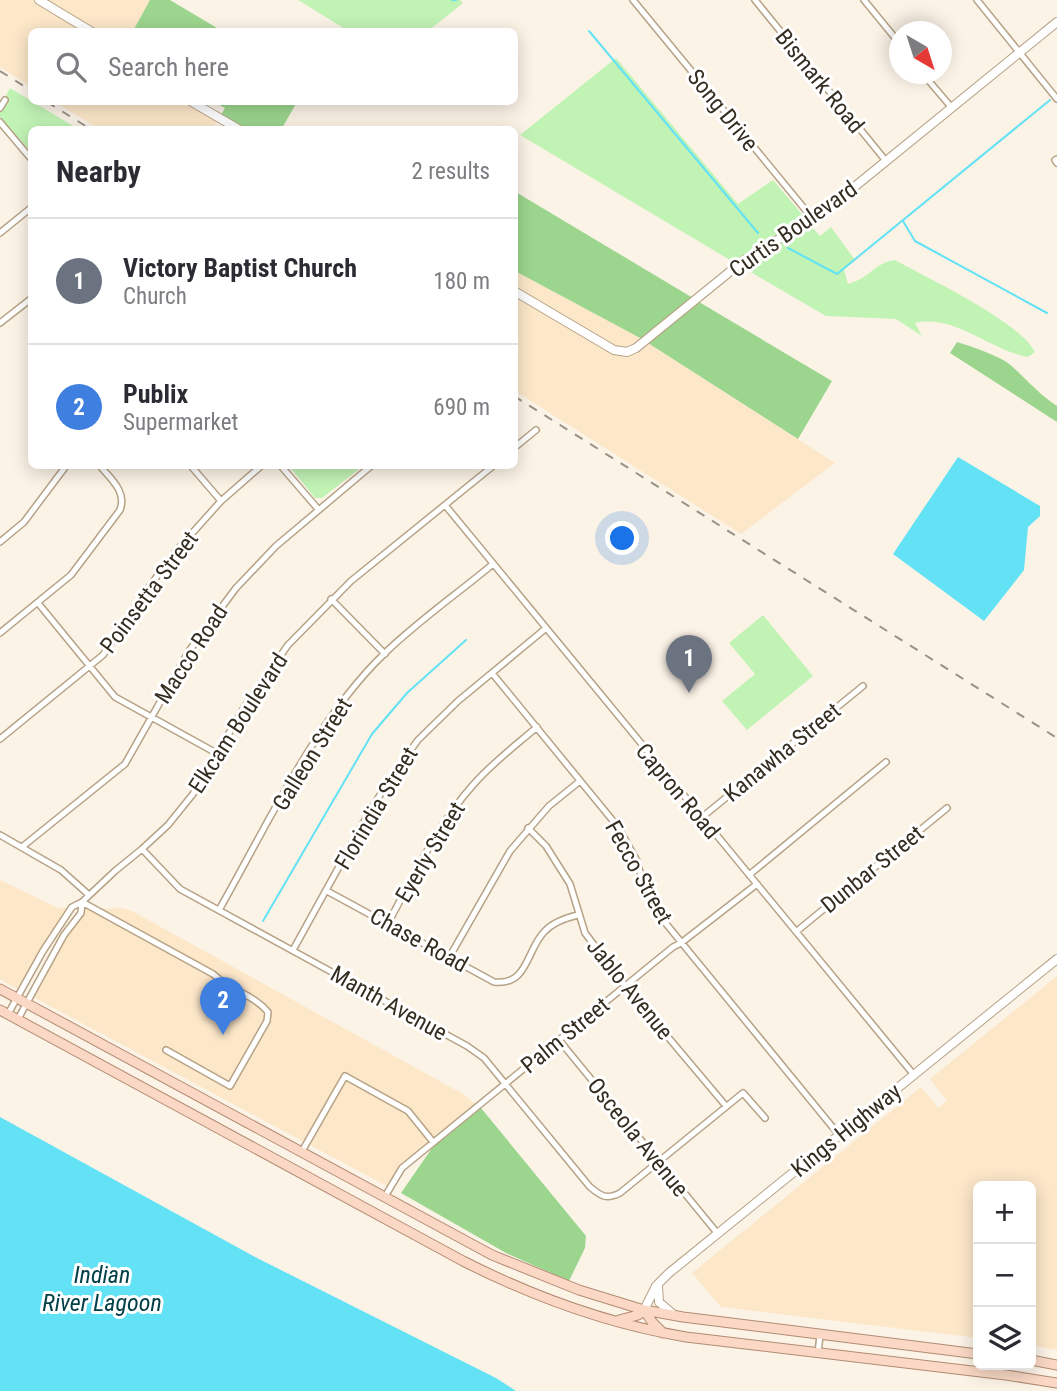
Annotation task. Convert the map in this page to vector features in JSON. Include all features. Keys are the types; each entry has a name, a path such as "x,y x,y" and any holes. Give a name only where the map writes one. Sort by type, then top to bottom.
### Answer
{"main road":[{"path":"0,989 466,1242 524,1270 644,1310 973,1353"},
{"path":"4,1012 487,1274 542,1297 614,1321 664,1333 1057,1383"},
{"path":"614,1321 638,1315 644,1310"},
{"path":"644,1310 664,1333"},
{"path":"1036,1361 1057,1365"}],"street":[{"path":"39,0 86,28"},
{"name":"Song Drive","path":"633,0 813,219"},
{"name":"Bismark Road","path":"755,0 886,161"},
{"path":"864,0 889,31"},
{"path":"977,0 1057,99"},
{"name":"Curtis Boulevard","path":"518,293 614,349 627,352 636,348 743,261 772,241 813,219 1057,22"},
{"path":"932,84 952,108"},
{"path":"0,108 5,100"},
{"path":"197,105 233,126"},
{"path":"0,122 28,155"},
{"path":"0,233 28,210"},
{"path":"0,323 28,301"},
{"path":"518,445 536,430"},
{"path":"0,542 24,522 64,469"},
{"path":"0,633 75,570 120,510 123,498 117,485 103,469"},
{"path":"194,469 221,501"},
{"name":"Poinsetta Street","path":"0,739 103,655 149,586 221,501 258,469"},
{"path":"284,469 318,509"},
{"name":"Macco Road","path":"22,848 125,764 189,651 236,588 275,546 367,469"},
{"name":"Elkcam Boulevard","path":"4,1012 72,907 82,902 181,811 266,674 288,645 331,599 486,469"},
{"name":"Capron Road","path":"445,505 914,1075"},
{"name":"Galleon Street","path":"219,910 320,731 352,690 384,654 493,564"},
{"path":"331,599 384,654"},
{"path":"38,603 116,697 218,754"},
{"name":"Florindia Street","path":"293,950 375,802 418,740 545,629"},
{"name":"Fecco Street","path":"492,673 618,827 636,861 654,909 839,1135"},
{"name":"Kanawha Street","path":"701,818 863,686"},
{"name":"Eyerly Street","path":"388,923 450,813 481,776 537,727"},
{"path":"749,875 886,762"},
{"path":"450,956 497,872 528,828 549,806 580,781"},
{"name":"Dunbar Street","path":"796,931 947,808"},
{"name":"Jablo Avenue","path":"528,828 545,846 570,884 585,933 625,986 726,1107"},
{"path":"0,835 61,870 89,895"},
{"name":"Manth Avenue","path":"142,849 180,889 467,1046 484,1058 590,1187 603,1197 611,1198 620,1193 659,1162"},
{"name":"Palm Street","path":"384,1198 397,1175 433,1142 673,947 757,884"},
{"name":"Chase Road","path":"327,891 494,982 511,982 518,976 541,935 550,926 578,915"},
{"path":"82,902 213,974 221,982 261,1003 268,1012 267,1021 230,1086 166,1050"},
{"name":"Elkcam Boulevard","path":"18,1019 64,935 81,913 82,902"},
{"name":"Kings Highway","path":"644,1310 658,1284 1057,959"},
{"name":"Osceola Avenue","path":"559,1040 718,1234"},
{"path":"301,1153 345,1076 408,1111 433,1142"},
{"path":"659,1162 743,1093 765,1118"},
{"path":"658,1284 659,1302 677,1316"},
{"path":"818,1353 820,1335"}],"shaded area":[{"path":"0,0 33,0 82,28 28,28 28,85 0,67"},
{"path":"45,0 150,0 135,28 92,28"},
{"path":"60,105 191,105 218,120 214,126 94,126"},
{"path":"518,273 642,339 626,349 615,346 518,289"},
{"path":"518,297 626,357 648,343 835,463 741,534 518,393"},
{"path":"0,880 58,908 67,908 17,989 0,979"},
{"path":"122,908 132,911 463,1094 475,1104 434,1138 409,1108 347,1073 343,1074 304,1142 33,997 67,937 83,915 84,909 87,909 211,977 220,985 259,1006 265,1013 264,1020 229,1081 165,1046 162,1051 229,1089 233,1088 270,1023 270,1010 262,1000 223,979 214,971 100,909"},
{"path":"1057,976 1057,1350 1036,1346 1036,1181 973,1181 973,1337 721,1307 692,1273 921,1087 938,1108 947,1101 930,1079"},
{"path":"347,1080 406,1114 429,1142 399,1166 387,1186 310,1145"}],"green space":[{"path":"150,0 170,0 217,28 135,28"},
{"path":"298,0 460,0 463,3 432,28 344,28"},
{"path":"616,58 738,204 773,180 806,219 770,238 735,263 520,135"},
{"path":"10,88 28,99 28,105 38,105 73,126 28,126 28,149 0,117 0,107"},
{"path":"220,105 295,105 283,126 241,126 221,115 225,108"},
{"path":"518,193 693,298 642,339 518,273"},
{"path":"810,225 820,236 831,227 855,260 844,270 848,284 882,264 895,260 993,314 1026,340 1035,352 1028,357 1014,353 944,324 915,323 922,336 896,319 826,316 742,267 774,244"},
{"path":"699,302 832,381 798,439 648,343"},
{"path":"957,342 1008,363 1057,406 1057,422 950,353"},
{"path":"291,469 359,469 322,498 315,498"},
{"path":"763,615 813,676 747,730 722,701 755,674 729,643"},
{"path":"481,1108 586,1236 585,1248 569,1281 506,1253 401,1193 432,1148"}],"water":[{"path":"958,457 1040,506 1040,516 1028,527 1024,570 984,621 893,554"},
{"name":"Indian River Lagoon","path":"0,1117 257,1258 496,1378 516,1391 0,1391"}],"waterway":[{"path":"589,31 758,233"},
{"path":"788,248 837,274 1050,100"},
{"path":"903,221 915,241 1047,313"},
{"path":"263,921 372,734 407,693 466,640"}],"railway":[{"path":"0,71 28,88"},
{"path":"52,105 86,126"},
{"path":"518,399 1057,738"}],"place":[{"name":"Victory Baptist Church","path":"689,693"},
{"name":"Publix","path":"223,1035"}]}
